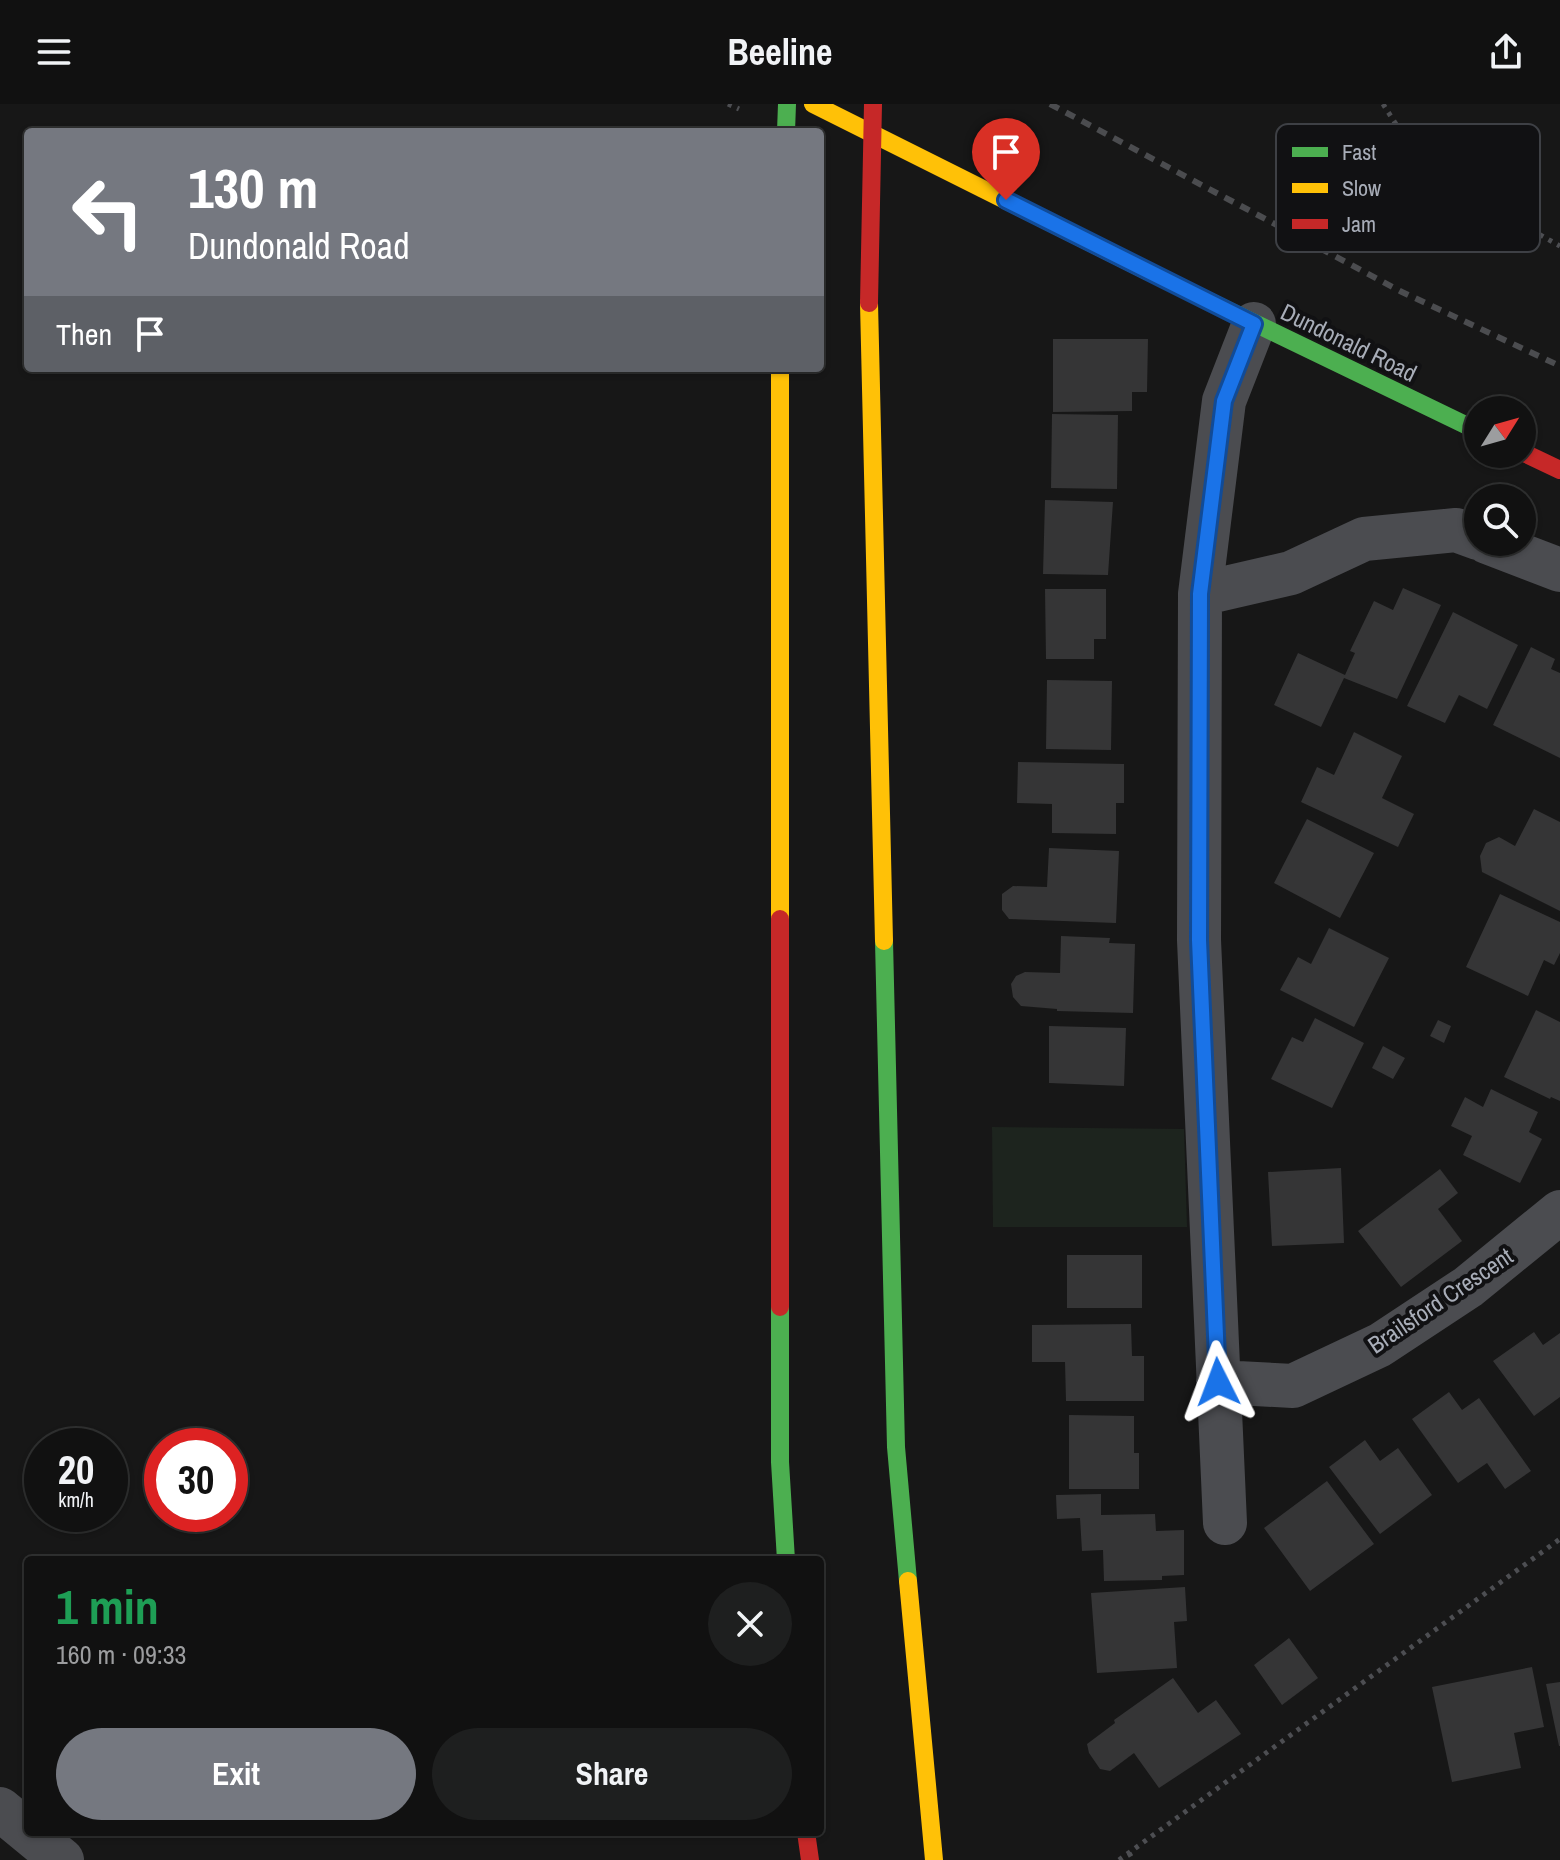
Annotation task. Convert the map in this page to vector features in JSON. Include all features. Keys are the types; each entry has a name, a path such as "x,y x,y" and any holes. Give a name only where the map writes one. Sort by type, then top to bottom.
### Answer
{"main road":[{"path":"786,128 787,104"},
{"name":"Dundonald Road","path":"813,104 1254,324 1464,424"},
{"path":"873,104 869,303 896,1447 934,1860"},
{"path":"780,372 780,1462 786,1556"},
{"path":"1536,459 1560,470"},
{"path":"807,1836 810,1860"}],"street":[{"path":"1225,1523 1199,940 1200,594 1224,401 1254,324"},
{"path":"1200,594 1291,573 1364,539 1456,530 1464,533"},
{"path":"1524,556 1560,570"},
{"name":"Brailsford Crescent","path":"1218,1382 1293,1386 1380,1345 1468,1287 1560,1212"},
{"path":"0,1809 24,1829"},
{"path":"33,1836 62,1860"}],"path":[{"path":"1383,104 1396,124"},
{"path":"1540,235 1560,246"},
{"path":"1119,1860 1560,1539"},
{"path":"1129,1853 1133,1860"}],"shaded area":[{"path":"992,1127 1184,1129 1187,1227 993,1227"}],"building":[{"path":"1053,339 1148,339 1147,392 1132,392 1132,411 1053,412"},
{"path":"1052,414 1118,415 1117,489 1051,488"},
{"path":"1045,500 1113,502 1108,575 1043,574"},
{"path":"1403,588 1441,605 1397,699 1344,678 1321,727 1274,705 1298,653 1345,675 1355,653 1350,651 1374,601 1393,610"},
{"path":"1045,589 1106,589 1106,639 1094,639 1094,659 1046,659"},
{"path":"1453,612 1518,645 1487,709 1459,695 1445,723 1407,706"},
{"path":"1531,647 1555,659 1551,669 1560,673 1560,758 1493,725"},
{"path":"1047,680 1112,681 1111,750 1046,749"},
{"path":"1354,732 1402,756 1382,798 1414,814 1398,847 1301,802 1317,767 1334,775"},
{"path":"1018,762 1124,764 1124,803 1116,803 1116,834 1052,833 1052,804 1017,803"},
{"path":"1534,809 1560,822 1560,911 1482,872 1480,856 1486,843 1499,837 1515,846"},
{"path":"1307,819 1374,853 1340,918 1274,883"},
{"path":"1049,848 1119,851 1116,923 1009,919 1002,910 1002,894 1013,886 1047,887"},
{"path":"1500,894 1560,922 1560,953 1554,965 1544,960 1528,996 1466,967"},
{"path":"1329,928 1389,958 1354,1027 1280,990 1298,957 1311,964"},
{"path":"1061,936 1110,938 1109,943 1135,944 1133,1013 1057,1011 1021,1006 1013,997 1011,984 1016,976 1025,972 1060,973"},
{"path":"1536,1010 1560,1022 1560,1101 1504,1077"},
{"path":"1315,1018 1364,1043 1332,1108 1271,1079 1292,1037 1303,1042"},
{"path":"1438,1020 1451,1026 1444,1043 1430,1036"},
{"path":"1049,1026 1126,1028 1124,1086 1049,1083"},
{"path":"1383,1046 1405,1058 1393,1079 1372,1068"},
{"path":"1491,1089 1538,1112 1529,1132 1542,1139 1520,1183 1463,1155 1472,1136 1451,1126 1465,1097 1483,1107"},
{"path":"1341,1168 1344,1243 1272,1246 1268,1172"},
{"path":"1440,1169 1458,1193 1438,1209 1462,1241 1401,1287 1358,1231"},
{"path":"1067,1255 1142,1255 1142,1308 1067,1308"},
{"path":"1131,1324 1132,1356 1144,1356 1144,1401 1066,1401 1065,1362 1032,1362 1032,1325"},
{"path":"1534,1332 1543,1345 1560,1333 1560,1397 1534,1416 1493,1361"},
{"path":"1449,1392 1462,1410 1479,1398 1531,1471 1505,1489 1487,1463 1458,1483 1412,1419"},
{"path":"1069,1415 1134,1416 1134,1453 1139,1453 1139,1489 1069,1489"},
{"path":"1365,1440 1380,1461 1398,1448 1432,1495 1380,1534 1329,1467"},
{"path":"1327,1481 1374,1544 1310,1591 1264,1528"},
{"path":"1101,1494 1101,1515 1155,1514 1156,1531 1184,1530 1184,1575 1162,1576 1162,1580 1104,1581 1103,1550 1082,1551 1080,1518 1057,1519 1056,1495"},
{"path":"1185,1587 1187,1621 1174,1622 1177,1668 1097,1673 1091,1593"},
{"path":"1289,1638 1318,1678 1282,1705 1254,1665"},
{"path":"1532,1667 1544,1727 1514,1733 1521,1768 1452,1782 1432,1687"},
{"path":"1173,1678 1198,1713 1216,1700 1241,1734 1159,1788 1134,1753 1110,1771 1100,1769 1087,1744 1115,1723 1114,1720"},
{"path":"1560,1682 1560,1746 1559,1746 1546,1684"}],"railway":[{"path":"1050,104 1276,225"},
{"path":"1327,252 1402,292 1560,366"}],"traffic: fast":[{"path":"786,128 787,104"},
{"path":"1147,271 1464,424"},
{"path":"884,941 896,1447 908,1581"},
{"path":"780,1307 780,1462 786,1556"}],"traffic: slow":[{"path":"813,104 1147,271"},
{"path":"869,303 884,941"},
{"path":"780,372 780,919"},
{"path":"908,1581 934,1860"}],"traffic: jam":[{"path":"869,303 873,104"},
{"path":"1536,459 1560,470"},
{"path":"780,919 780,1307"},
{"path":"807,1836 810,1860"}],"route":[{"path":"1006,200 1254,324 1224,401 1200,594 1199,940 1218,1382"}]}
